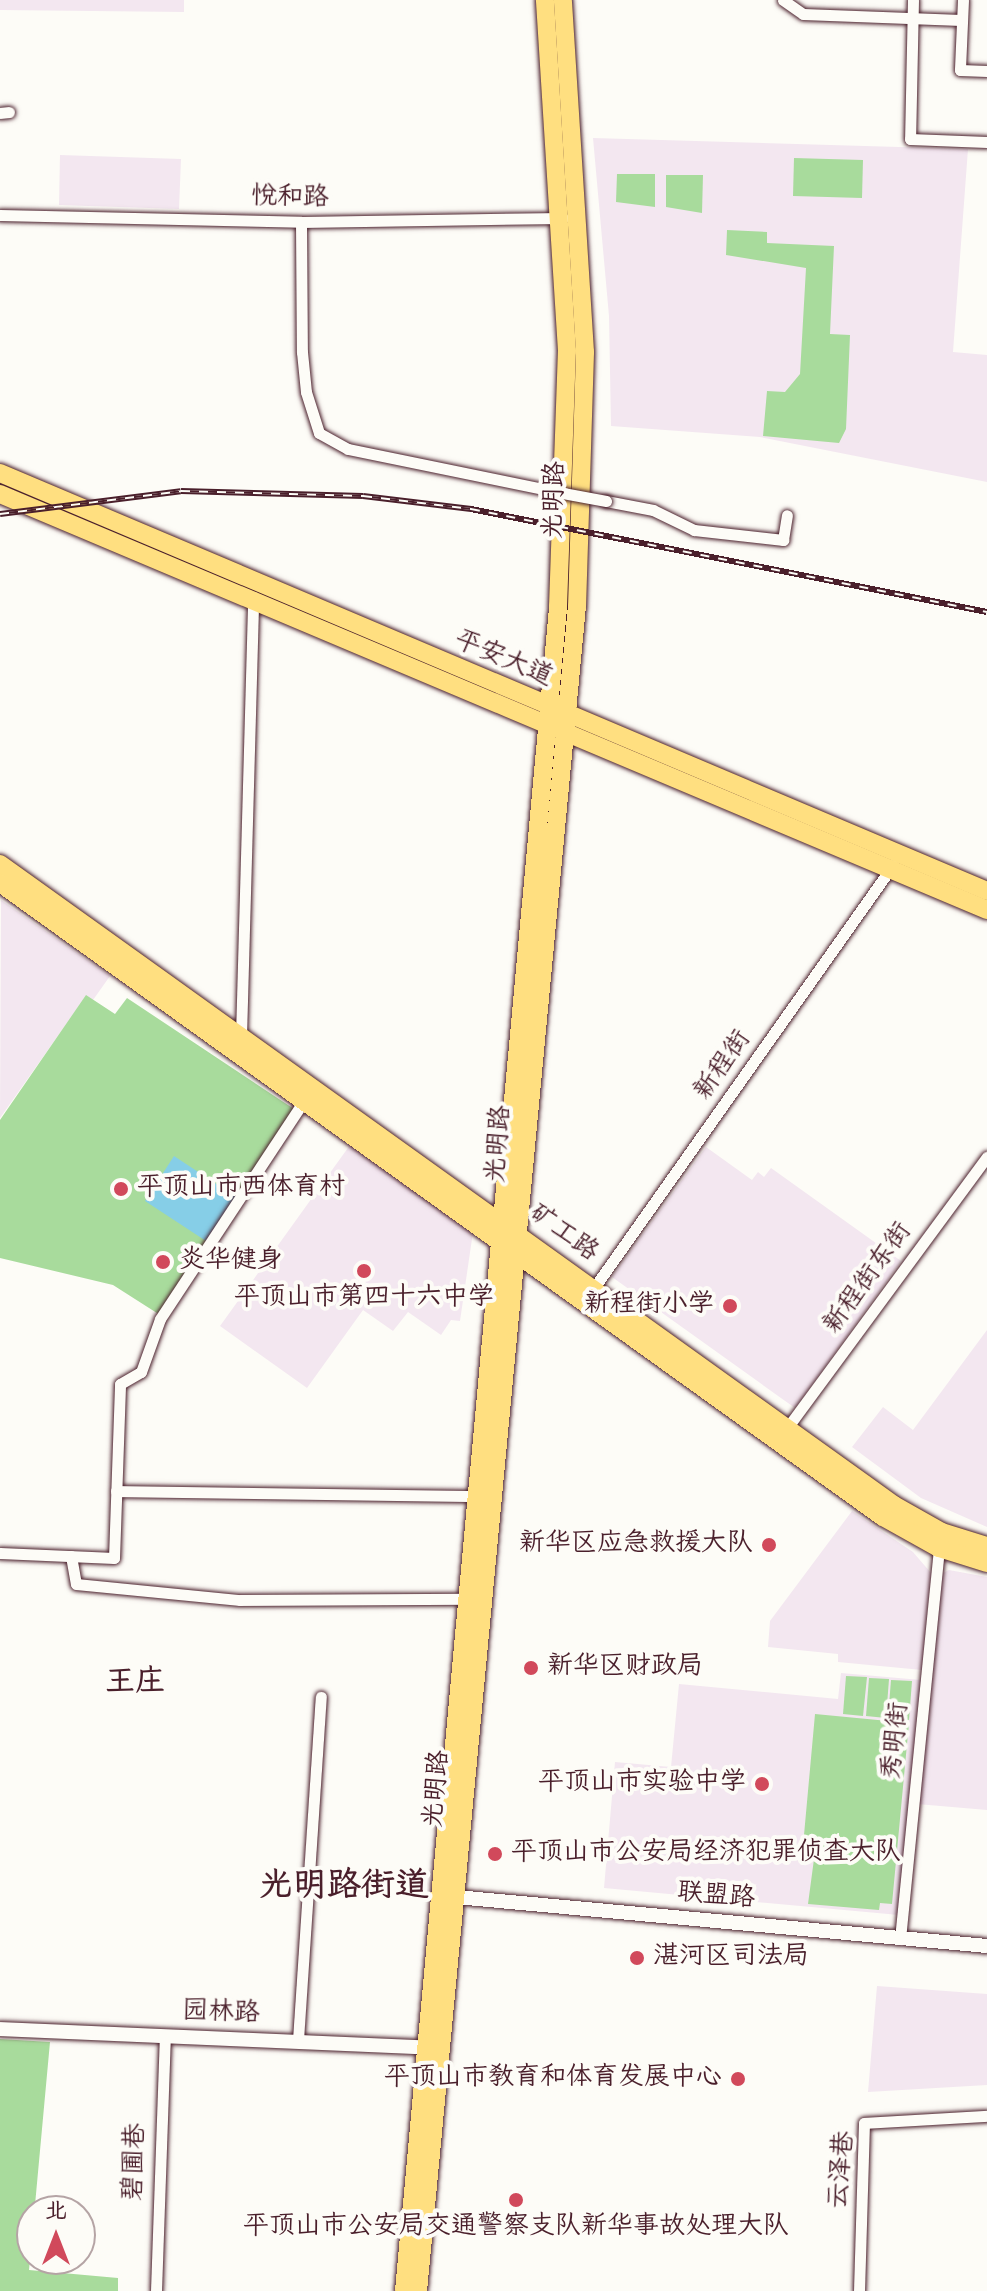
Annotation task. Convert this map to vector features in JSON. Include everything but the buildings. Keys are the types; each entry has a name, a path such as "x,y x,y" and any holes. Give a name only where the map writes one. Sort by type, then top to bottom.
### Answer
{"main road":[{"name":"光明路","path":"418,2291 434,2048 484,1496 498,1241 547,717 565,475 571,218 545,0"},
{"name":"光明路","path":"448,1896 467,1599 517,1253 566,726 584,477 563,0"},
{"name":"平安大道","path":"0,473 253,591 566,726 895,862 987,891"},
{"name":"平安大道","path":"0,494 253,591"},
{"name":"平安大道","path":"895,862 987,910"},
{"name":"矿工路","path":"0,864 518,1233 589,1295 883,1517 939,1548 987,1563"},
{"name":"矿工路","path":"0,883 498,1241 589,1295 787,1428 913,1518 987,1546"},
{"name":"光明路","path":"404,2291 434,2048"}],"street":[{"path":"783,0 803,14 961,20"},
{"path":"913,0 910,139 987,142"},
{"path":"963,0 960,70 987,71"},
{"name":"悦和路","path":"0,215 301,222 571,218"},
{"path":"301,222 302,352 306,392 319,433 348,449 653,510 694,530 783,540 787,515"},
{"path":"241,1036 253,591"},
{"name":"新程街","path":"589,1295 895,862"},
{"path":"0,1553 114,1558 120,1384 141,1372 160,1319 303,1102"},
{"name":"新程街东街","path":"787,1428 987,1157"},
{"path":"116,1491 484,1496"},
{"name":"秀明街","path":"900,1939 939,1548"},
{"path":"71,1556 76,1584 240,1600 467,1599"},
{"path":"298,2040 321,1697"},
{"name":"联盟路","path":"448,1896 987,1946"},
{"name":"园林路","path":"0,2029 434,2048"},
{"name":"碧圃巷","path":"156,2291 165,2035"},
{"name":"云泽巷","path":"859,2291 864,2123 987,2116"}],"shaded area":[{"path":"0,0 184,0 184,12 0,10"},
{"path":"593,138 968,149 953,352 987,355 987,482 760,437 611,426 609,316"},
{"path":"60,155 181,159 179,209 59,205"},
{"path":"1,900 110,976 93,1000 86,996 0,1118"},
{"name":"平顶山市第四十六中学","path":"350,1145 473,1232 460,1321 451,1320 441,1335 408,1312 393,1331 363,1310 307,1388 220,1326"},
{"path":"706,1147 752,1180 758,1172 764,1177 771,1168 901,1261 795,1408 612,1277"},
{"path":"987,1330 987,1527 921,1498 852,1447 883,1407 913,1430"},
{"path":"852,1511 913,1552 931,1573 922,1670 838,1662 838,1654 768,1647 770,1621"},
{"path":"949,1570 987,1577 987,1810 917,1804 939,1575"},
{"name":"平顶山市实验中学","path":"841,1673 921,1680 899,1915 604,1888 615,1762 671,1767 679,1684 838,1699"},
{"path":"877,1986 987,1994 987,2085 868,2092"}],"green space":[{"path":"794,158 863,160 862,198 793,196"},
{"path":"617,174 655,174 655,207 616,202"},
{"path":"666,175 703,175 702,213 666,207"},
{"path":"727,230 767,232 767,243 834,246 830,334 850,335 846,429 839,443 763,436 767,391 785,392 800,374 806,268 726,255"},
{"name":"平顶山市西体育村","path":"86,995 115,1014 127,998 294,1109 160,1315 113,1285 0,1258 0,1120"},
{"path":"846,1676 867,1677 863,1716 843,1714"},
{"path":"869,1678 889,1679 886,1718 866,1716"},
{"path":"891,1680 912,1681 909,1720 888,1718"},
{"path":"815,1714 909,1723 892,1904 880,1903 879,1910 808,1904 814,1859 802,1857"},
{"path":"0,2039 50,2042 36,2195 16,2195 16,2275 118,2278 118,2291 0,2291"}],"water":[{"path":"174,1156 236,1197 206,1241 145,1201"}],"railway":[{"path":"0,514 181,491 363,496 471,509 987,612"}],"place":[{"name":"平顶山市西体育村","path":"121,1189"},
{"name":"炎华健身","path":"163,1262"},
{"name":"平顶山市第四十六中学","path":"364,1271"},
{"name":"新程街小学","path":"730,1306"},
{"name":"新华区应急救援大队","path":"769,1545"},
{"name":"新华区财政局","path":"531,1668"},
{"name":"平顶山市实验中学","path":"762,1784"},
{"name":"平顶山市公安局经济犯罪侦查大队","path":"495,1854"},
{"name":"湛河区司法局","path":"637,1958"},
{"name":"平顶山市教育和体育发展中心","path":"738,2079"},
{"name":"平顶山市公安局交通警察支队新华事故处理大队","path":"516,2200"}],"district":[{"name":"王庄","path":"135,1685"},
{"name":"光明路街道","path":"344,1889"}]}
